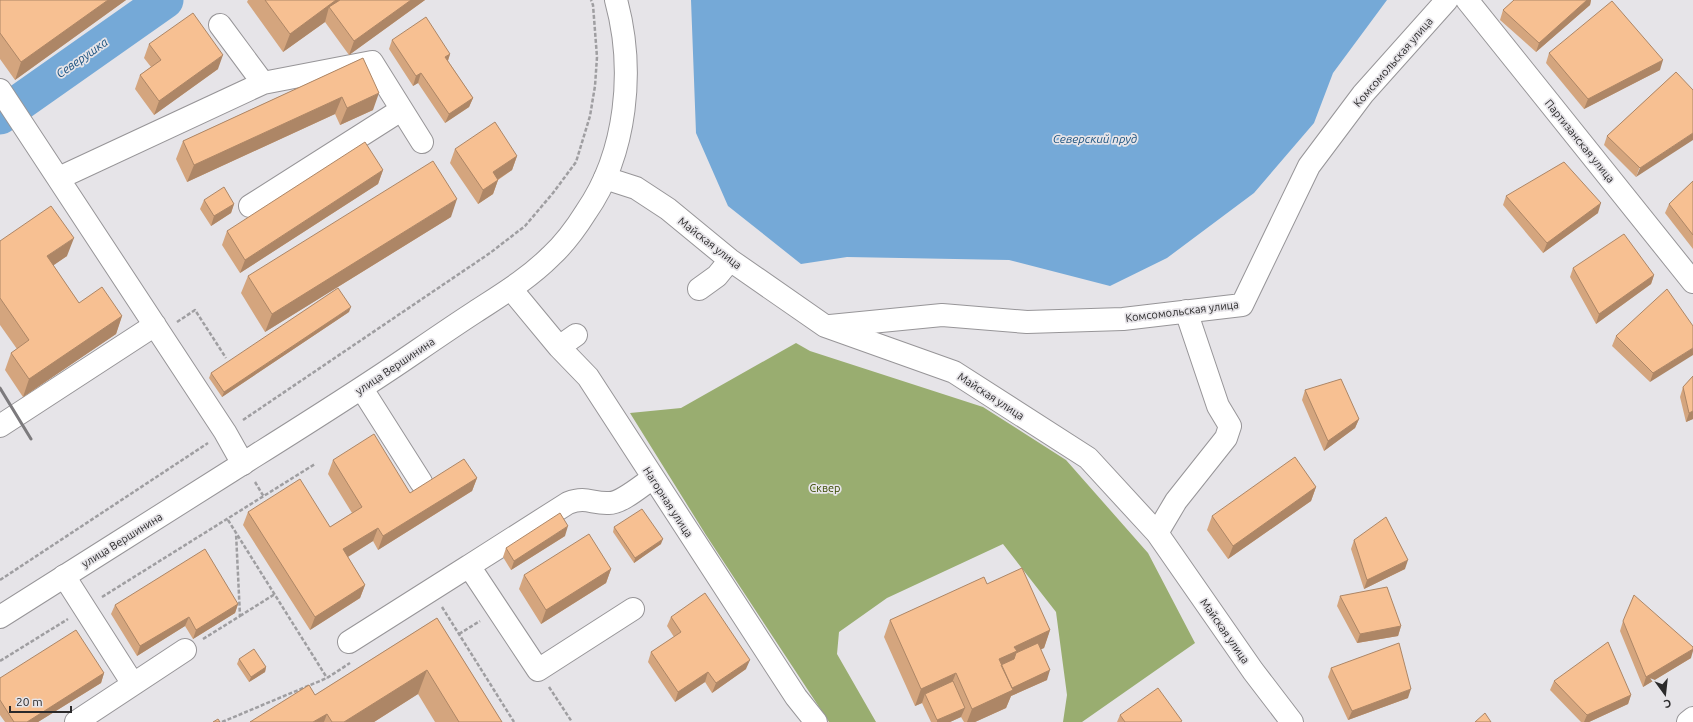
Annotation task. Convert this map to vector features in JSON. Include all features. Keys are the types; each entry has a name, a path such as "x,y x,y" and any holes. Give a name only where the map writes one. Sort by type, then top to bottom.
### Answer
{"street":[{"name":"улица Вершинина","path":"0,617 362,389 464,319 511,289 544,263 563,243 588,210 605,178 620,130 625,106 626,59 624,39 616,0"},
{"name":"Комсомольская улица","path":"825,326 942,315 1027,322 1123,319 1242,305 1309,166 1363,94 1447,0"},
{"name":"Партизанская улица","path":"1467,0 1693,282"},
{"path":"220,25 262,83"},
{"path":"59,178 262,83 372,62 422,142"},
{"path":"0,90 225,432 243,464"},
{"path":"250,206 401,110"},
{"name":"Майская улица","path":"605,178 636,188 668,209 730,260 825,326 954,372 1088,458 1157,533 1253,671 1292,722"},
{"path":"699,289 717,276 730,260"},
{"name":"Нагорная улица","path":"511,289 567,341 588,377 796,697 816,722"},
{"path":"1157,533 1176,501 1226,438 1230,426 1218,406 1186,311"},
{"path":"0,426 155,325"},
{"path":"362,389 421,482"},
{"path":"351,652 469,566 568,503 582,500 599,503 614,502 653,478"},
{"path":"469,566 538,670 633,608"},
{"path":"64,576 133,684"},
{"path":"76,722 185,650"},
{"path":"1688,722 1693,718"}],"path":[{"path":"0,580 225,432 490,253 525,226 553,193 576,162 590,116 595,86 597,57 593,5 591,0"},
{"path":"0,661 316,464"},
{"path":"228,520 327,678"},
{"path":"236,532 240,616"},
{"path":"185,650 275,594"},
{"path":"435,610 442,606 514,722"},
{"path":"459,634 475,624"},
{"path":"222,722 327,678 351,652"},
{"path":"538,670 572,722"}],"green space":[{"name":"Сквер","path":"796,343 810,351 983,407 1066,460 1148,553 1195,643 1082,722 1063,722 1067,695 1056,612 1003,544 887,598 839,632 837,654 876,722 829,722 706,535 630,413 681,408"}],"water":[{"name":"Северский пруд","path":"691,0 1387,0 1333,73 1314,123 1254,193 1167,258 1110,286 1009,260 847,257 801,264 728,206 696,133"}],"building":[{"path":"0,0 108,0 21,62 0,33"},
{"path":"265,0 336,0 290,34"},
{"path":"340,0 411,0 354,41 329,7"},
{"path":"1514,0 1587,0 1539,43 1503,10"},
{"path":"1612,1 1663,60 1588,99 1549,53"},
{"path":"193,13 223,55 159,101 140,75 161,60 149,44"},
{"path":"426,17 450,54 445,57 473,98 449,114 421,73 416,76 392,40"},
{"path":"363,58 379,93 347,108 342,97 194,165 183,141"},
{"path":"1676,72 1693,90 1693,133 1640,168 1607,136"},
{"path":"495,122 517,156 493,172 498,180 483,190 455,149"},
{"path":"365,142 383,170 245,260 227,231"},
{"path":"433,161 457,199 272,314 248,276"},
{"path":"1564,162 1601,203 1547,243 1506,196"},
{"path":"1693,181 1693,235 1669,204"},
{"path":"224,187 234,204 214,216 204,200"},
{"path":"51,206 74,238 47,256 79,303 102,287 122,316 29,379 11,353 29,340 0,298 0,241"},
{"path":"1624,234 1654,275 1599,314 1573,268"},
{"path":"338,288 351,307 224,392 211,373"},
{"path":"1667,289 1693,326 1693,348 1653,373 1616,336"},
{"path":"1693,376 1693,411 1689,413 1683,387"},
{"path":"1341,379 1359,419 1328,441 1305,390"},
{"path":"374,434 410,493 464,459 477,478 383,536 378,528 343,549 365,585 315,617 248,512 300,479 330,527 362,507 333,460"},
{"path":"1295,457 1316,487 1233,546 1212,516"},
{"path":"642,509 663,539 635,558 614,527"},
{"path":"560,513 568,526 514,561 506,548"},
{"path":"1386,517 1408,560 1367,580 1354,540"},
{"path":"589,534 611,569 546,610 524,575"},
{"path":"205,549 238,604 196,630 189,617 140,646 115,605"},
{"path":"1022,568 1050,630 1014,647 1017,651 999,659 1013,690 972,709 956,673 921,689 890,620 984,577 987,584"},
{"path":"1387,587 1401,626 1360,634 1340,596"},
{"path":"705,593 750,660 716,683 708,672 678,692 651,652 681,632 671,617"},
{"path":"1634,595 1693,647 1693,649 1646,677 1623,621"},
{"path":"437,618 502,722 459,722 427,670 344,722 332,722 327,714 313,722 250,722 309,685 315,695"},
{"path":"76,630 104,673 27,722 14,722 0,700 0,678"},
{"path":"1608,642 1631,695 1587,715 1554,681"},
{"path":"1038,643 1050,670 1012,688 1001,665 1014,659 1016,653"},
{"path":"1399,643 1411,689 1352,711 1331,668"},
{"path":"254,649 266,667 251,677 239,659"},
{"path":"953,681 965,708 937,720 925,694"},
{"path":"1158,688 1182,721 1125,722 1120,715"},
{"path":"1485,713 1491,722 1475,722"},
{"path":"218,719 220,722 213,722"}],"waterway":[{"name":"Северушка","path":"0,116 165,0"}],"railway":[{"path":"0,388 31,439"}]}
